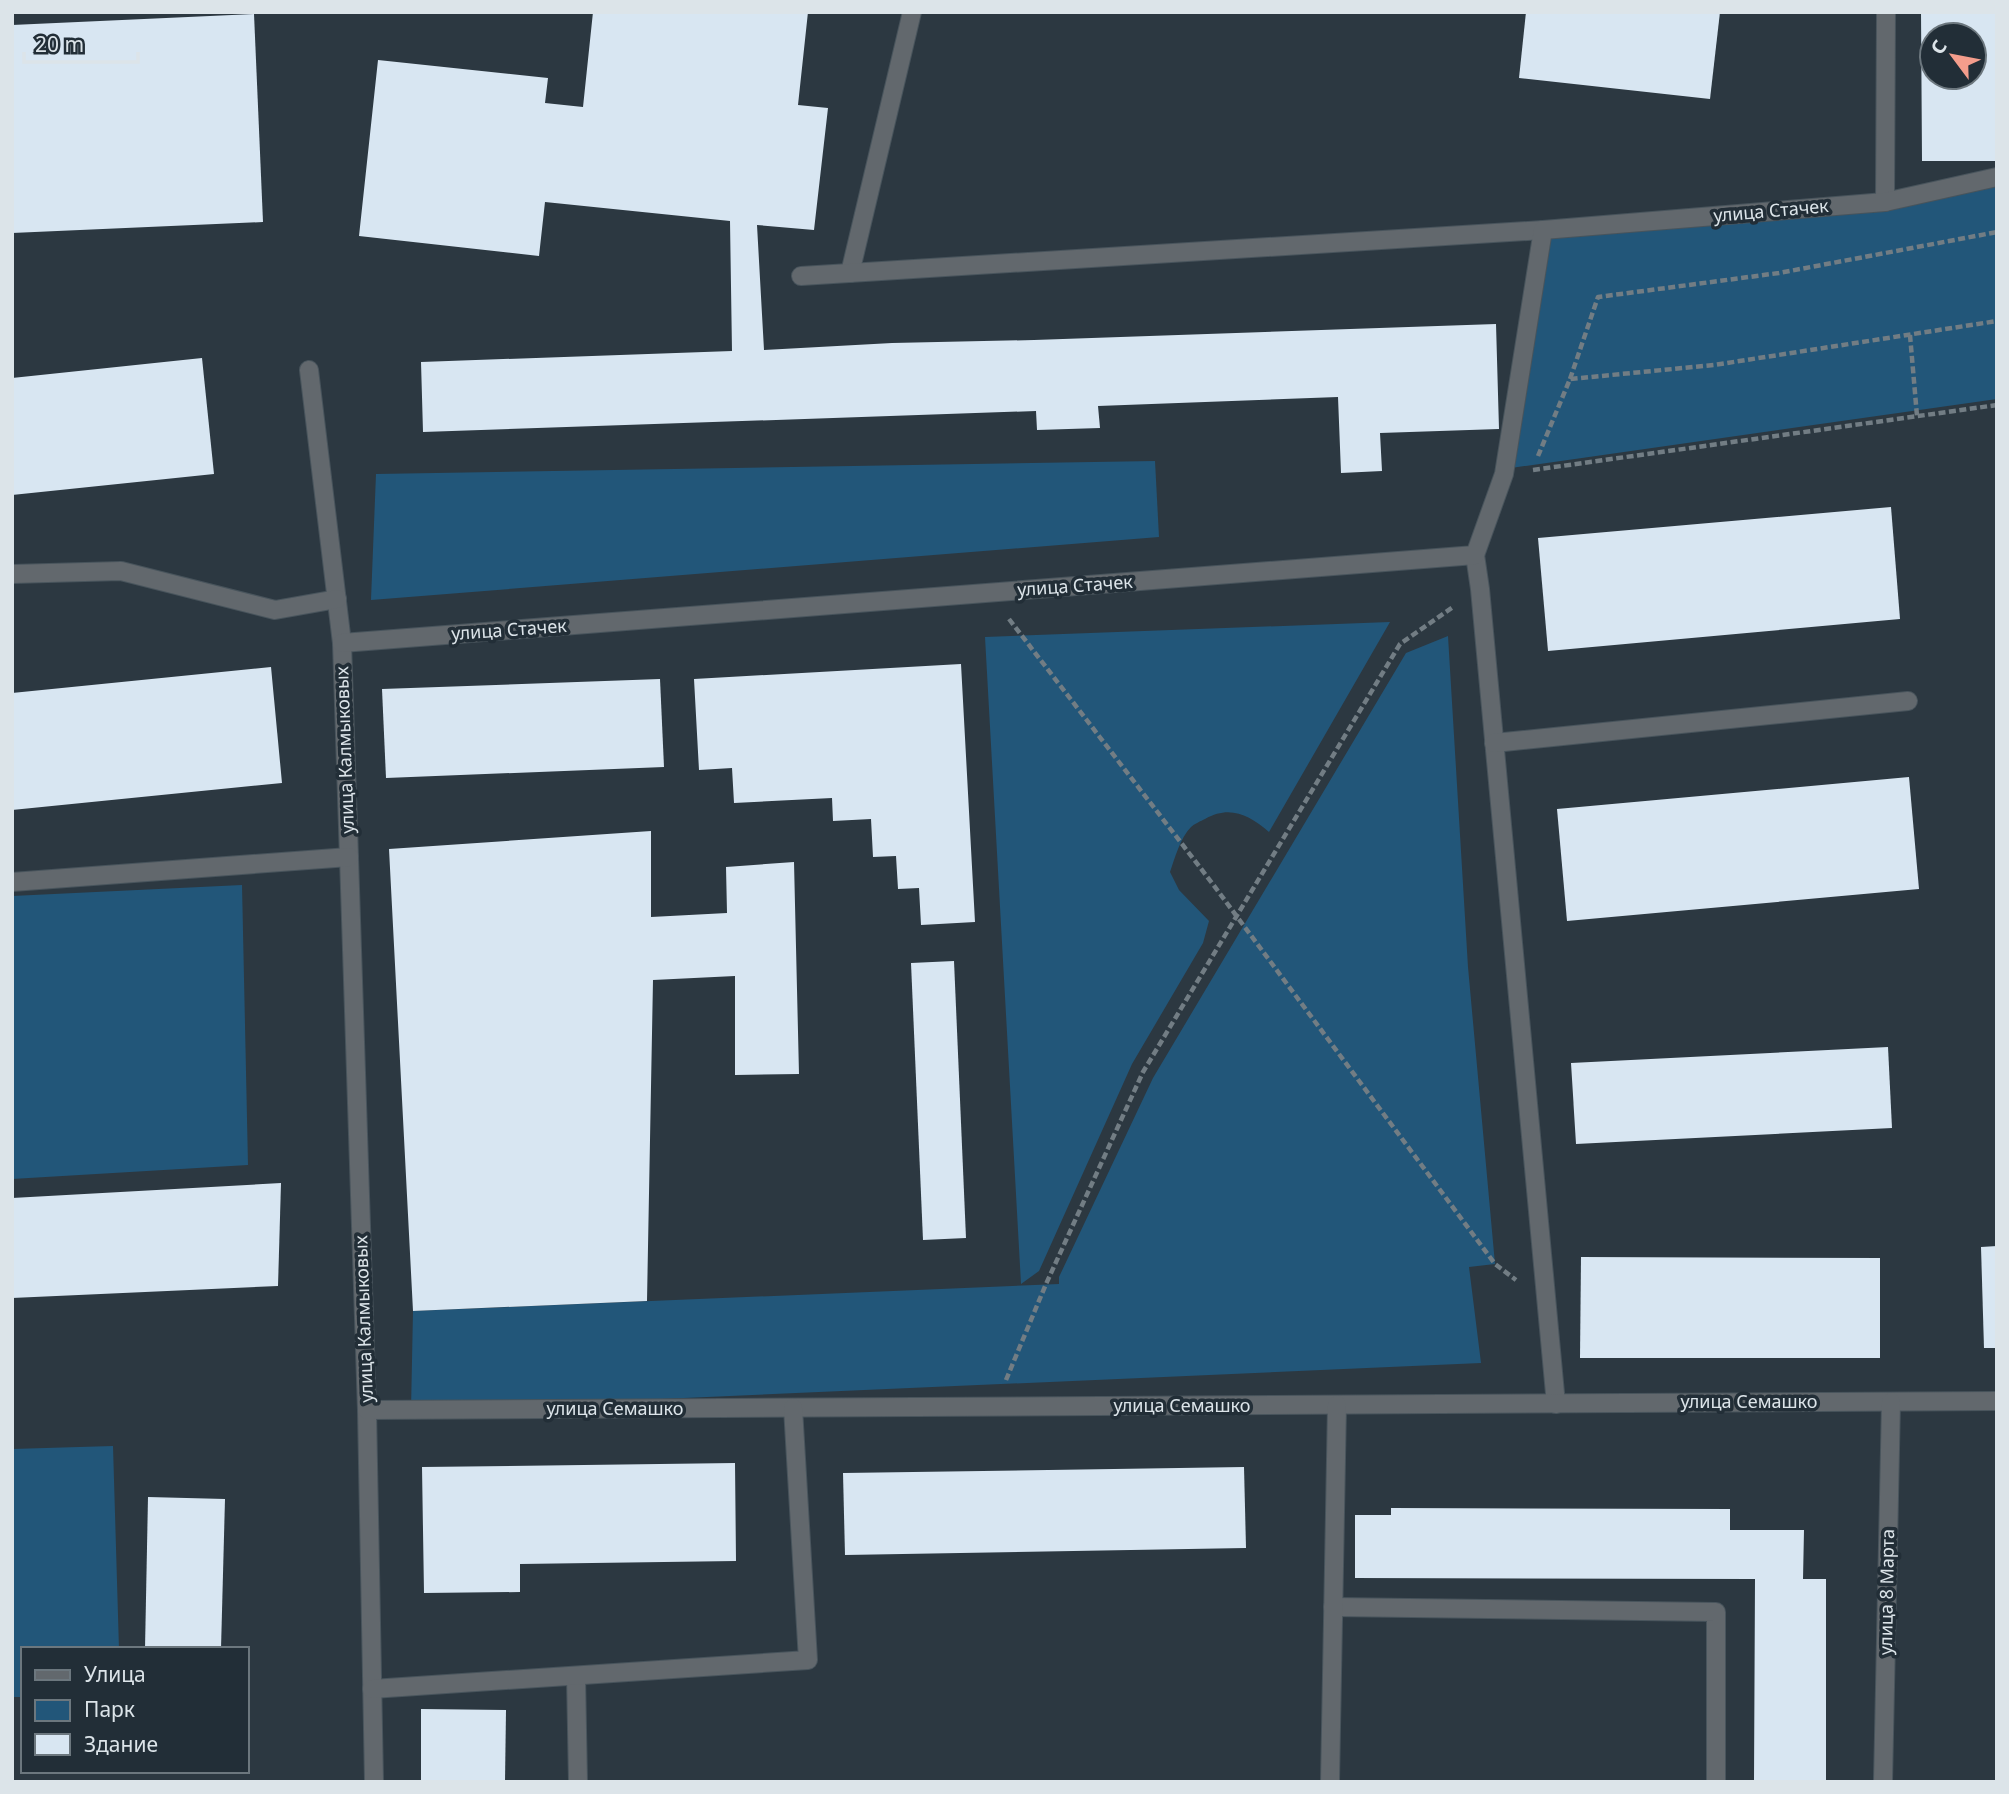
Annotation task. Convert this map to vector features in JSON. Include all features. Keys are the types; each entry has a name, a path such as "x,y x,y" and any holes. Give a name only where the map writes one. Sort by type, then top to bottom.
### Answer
{"street":[{"path":"850,273 912,12"},
{"path":"1885,202 1886,12"},
{"name":"улица Стачек","path":"801,276 1543,230 1885,202 1997,177"},
{"path":"1543,230 1504,474 1475,555 1556,1404"},
{"name":"улица Калмыковых","path":"309,370 342,643 367,1410 374,1782"},
{"name":"улица Стачек","path":"342,643 1475,555"},
{"path":"12,574 121,571 275,610 337,599"},
{"path":"1494,743 1908,701"},
{"name":"улица Калмыковых","path":"12,882 349,857"},
{"name":"улица Семашко","path":"367,1410 1997,1401"},
{"name":"улица 8 Марта","path":"1883,1782 1891,1402"},
{"path":"1330,1782 1337,1405"},
{"path":"372,1689 808,1661 793,1408"},
{"path":"1333,1607 1716,1612 1716,1782"},
{"path":"576,1676 578,1782"}],"path":[{"path":"1997,232 1779,273 1598,297 1570,379 1532,470 1997,405"},
{"path":"1570,379 1714,365 1997,321"},
{"path":"1910,335 1917,416"},
{"path":"996,1407 1046,1283 1143,1072 1400,644 1480,589"},
{"path":"989,593 1237,917 1495,1264 1547,1303"}],"green space":[{"path":"1997,181 1997,399 1511,468 1548,235"},
{"path":"1155,461 1159,537 371,600 376,474"},
{"path":"1390,622 1269,832 1247,817 1231,812 1214,815 1194,825 1184,837 1170,872 1179,890 1209,921 1203,943 1132,1064 1039,1271 1021,1284 985,637"},
{"path":"1448,636 1468,967 1495,1264 1469,1267 1481,1363 411,1410 413,1311 1059,1284 1059,1277 1153,1078 1406,653"},
{"path":"242,885 248,1165 12,1179 12,896"},
{"path":"113,1446 119,1647 21,1647 21,1697 12,1697 12,1449"}],"building":[{"path":"593,12 808,12 798,105 828,108 814,230 757,225 764,350 892,343 1496,324 1499,429 1380,433 1382,471 1341,473 1338,397 1098,406 1100,428 1037,430 1036,411 423,432 421,362 732,351 730,221 545,202 539,256 359,236 378,60 548,78 545,103 583,107"},
{"path":"1526,12 1720,12 1710,99 1519,78"},
{"path":"1921,12 1997,12 1997,161 1922,161 1922,91 1988,91 1988,21 1921,21"},
{"path":"254,14 263,222 12,233 12,25"},
{"path":"202,358 214,474 12,495 12,378"},
{"path":"1891,507 1900,619 1548,651 1538,538"},
{"path":"961,664 975,922 921,925 919,888 898,889 896,856 873,857 871,819 833,821 832,798 734,803 732,768 699,770 694,679"},
{"path":"271,667 282,783 12,810 12,693"},
{"path":"660,679 664,767 386,778 382,689"},
{"path":"1909,777 1919,889 1567,921 1557,809"},
{"path":"651,831 651,917 727,913 726,867 794,862 799,1074 735,1075 735,976 653,980 647,1301 413,1311 389,849"},
{"path":"954,961 966,1238 923,1240 911,963"},
{"path":"1888,1047 1892,1128 1576,1144 1571,1063"},
{"path":"281,1183 278,1286 12,1298 12,1198"},
{"path":"1997,1246 1997,1348 1984,1348 1981,1247"},
{"path":"1581,1257 1880,1258 1880,1358 1580,1358"},
{"path":"735,1463 736,1561 520,1564 520,1592 424,1593 422,1467"},
{"path":"1244,1467 1246,1548 845,1555 843,1473"},
{"path":"148,1497 225,1499 221,1647 145,1647"},
{"path":"1391,1508 1730,1509 1730,1530 1804,1530 1803,1579 1826,1579 1826,1782 1754,1782 1755,1579 1355,1578 1355,1515 1391,1515"},
{"path":"421,1709 506,1710 505,1782 421,1782"}]}
